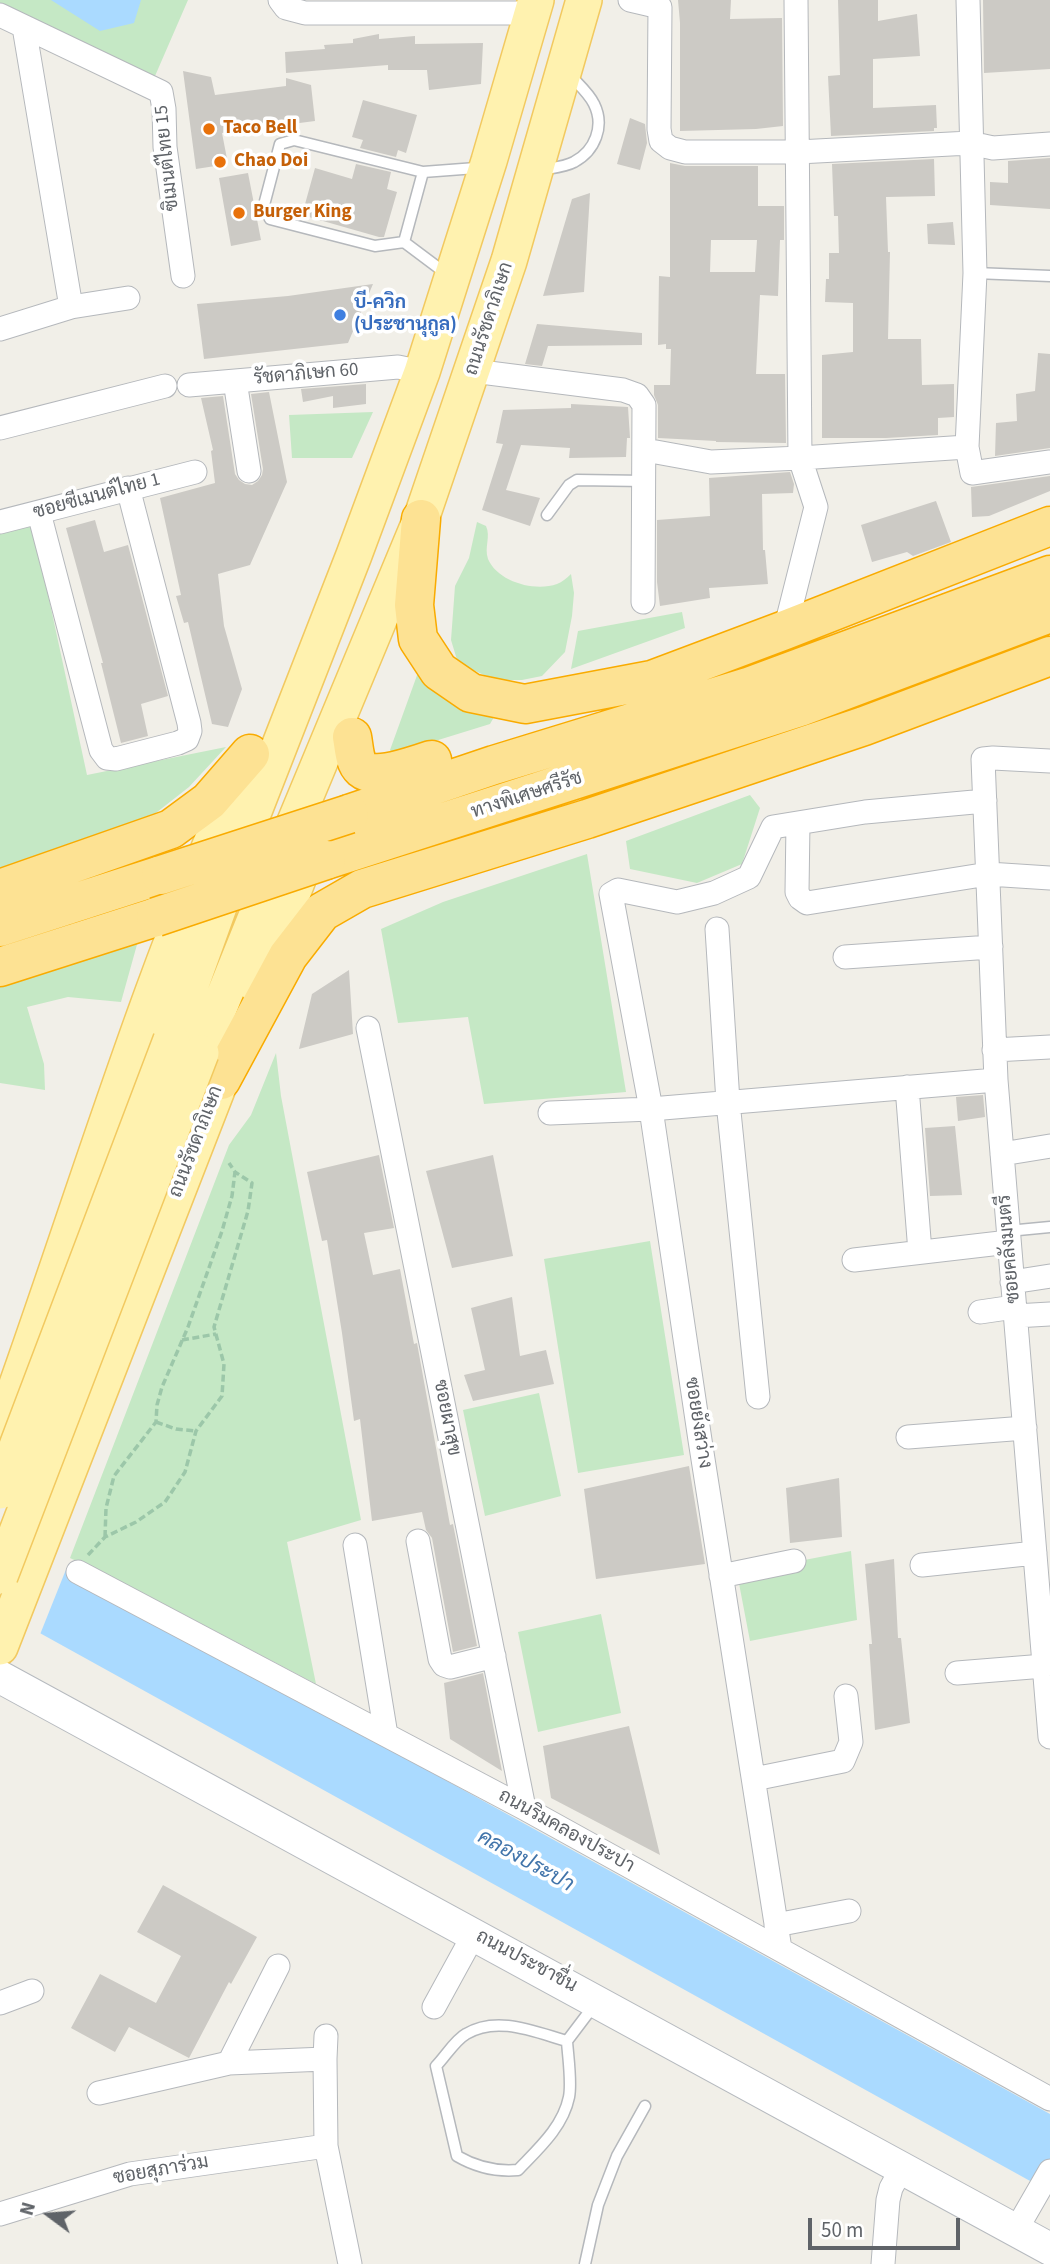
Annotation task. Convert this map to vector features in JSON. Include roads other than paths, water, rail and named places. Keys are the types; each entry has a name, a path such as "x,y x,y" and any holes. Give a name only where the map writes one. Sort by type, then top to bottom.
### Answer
{"highway":[{"path":"421,519 414,605 418,639 439,671 471,694 525,704 652,680"},
{"path":"352,737 356,761 362,769 383,774 536,730 617,698 652,680 1050,526"},
{"name":"ทางพิเศษศรีรัช","path":"0,927 494,765 748,687 1050,575"},
{"name":"ทางพิเศษศรีรัช","path":"0,967 800,707 1050,613"},
{"path":"198,1058 323,912 362,889 587,819 864,726 1050,656"},
{"path":"0,889 171,829 209,801 250,754"}],"main road":[{"name":"ถนนรัชดาภิเษก","path":"0,1576 198,1058 421,519 473,371 535,172 584,0"},
{"name":"ถนนรัชดาภิเษก","path":"5,1637 92,1410 198,1058 247,828 422,372 535,6"},
{"name":"ถนนรัชดาภิเษก","path":"0,1432 162,962 208,846 285,670 304,633 354,555"},
{"name":"ถนนรัชดาภิเษก","path":"0,1491 198,1058 352,737 366,687 375,631"},
{"path":"15,1392 24,1423 34,1433 50,1439 74,1426 92,1410"},
{"name":"ถนนประชาชื่น","path":"0,1677 902,2168 1023,2217 1050,2249"}],"street":[{"path":"280,0 286,8 305,13 405,6 535,6"},
{"path":"630,0 661,4 659,129 661,141 670,148 685,152 798,152 970,143 993,148 1050,144"},
{"path":"785,630 816,507 800,458 796,0"},
{"path":"968,0 975,273 967,447 972,473 1050,462"},
{"name":"ซิเมนต์ไทย 15","path":"0,15 161,92 165,147 183,276"},
{"path":"24,27 71,307"},
{"path":"0,328 71,307 128,298"},
{"name":"รัชดาภิเษก 60","path":"189,385 398,367 422,372"},
{"path":"473,371 603,386 637,395 644,405 643,602"},
{"path":"234,381 249,471"},
{"path":"0,428 165,386"},
{"path":"645,450 711,462 967,447"},
{"name":"ซอยซีเมนต์ไทย 1","path":"0,522 195,472"},
{"path":"39,513 101,750 107,758 116,760 178,743 187,739 189,723 128,488"},
{"name":"ซอยคลังมนตรี","path":"1050,761 993,758 983,760 996,1080 1025,1429 1040,1547 1044,1666 1050,1737"},
{"path":"985,801 865,812 798,823 797,892 800,898 807,903 988,874 1050,878"},
{"name":"ซอยยังสว่าง","path":"780,1949 651,1109 611,894 618,890 677,901 714,893 749,877 773,827 798,823"},
{"path":"717,929 727,1102 758,1397"},
{"path":"845,957 990,947"},
{"name":"ซอยผาสุข","path":"368,1028 524,1808"},
{"path":"995,1050 1050,1047"},
{"path":"550,1113 651,1109 996,1080"},
{"path":"907,1087 920,1252"},
{"path":"1002,1154 1050,1146"},
{"path":"854,1260 920,1252 1009,1236"},
{"path":"1012,1282 1050,1276"},
{"path":"981,1312 1050,1314"},
{"path":"908,1437 1025,1429"},
{"path":"418,1541 440,1660 450,1667 494,1656"},
{"path":"355,1545 386,1735"},
{"path":"922,1565 1040,1547"},
{"path":"721,1576 794,1561"},
{"name":"ถนนริมคลองประปา","path":"78,1572 524,1808 1050,2099"},
{"path":"957,1673 1044,1666"},
{"path":"754,1779 843,1761 851,1742 846,1696"},
{"path":"776,1925 849,1912"},
{"path":"434,2007 474,1934"},
{"path":"229,2063 278,1966"},
{"path":"0,2003 33,1992"},
{"path":"99,2094 229,2063 325,2048 326,2146 350,2264"},
{"name":"ซอยสุภาร่วม","path":"0,2214 130,2174 326,2146"},
{"path":"883,2264 888,2200 902,2168"},
{"path":"1023,2217 1050,2171"}],"lane":[{"path":"535,172 573,163 594,144 598,131 598,116 594,103 565,69"},
{"path":"453,278 404,242 376,246 270,219 264,205 280,144 294,140 423,172 476,168 489,161"},
{"path":"404,242 423,172"},
{"path":"975,273 1050,276"},
{"path":"547,515 569,485 577,480 645,481"},
{"path":"1009,1236 1050,1227"},
{"path":"567,2040 494,2024 465,2034 436,2066 457,2157 471,2164 501,2171 518,2170 542,2144 556,2127 569,2096 567,2040 597,2001"},
{"path":"585,2264 598,2205 617,2156 645,2106"}],"water":[{"path":"51,0 141,0 134,23 100,31"},
{"name":"คลองประปา","path":"0,1534 1050,2114 1050,2192 0,1611"}],"place":[{"name":"Taco Bell","path":"209,129"},
{"name":"Chao Doi","path":"220,162"},
{"name":"Burger King","path":"239,213"},
{"name":"บี-ควิก (ประชานุกูล)","path":"340,315"}]}
